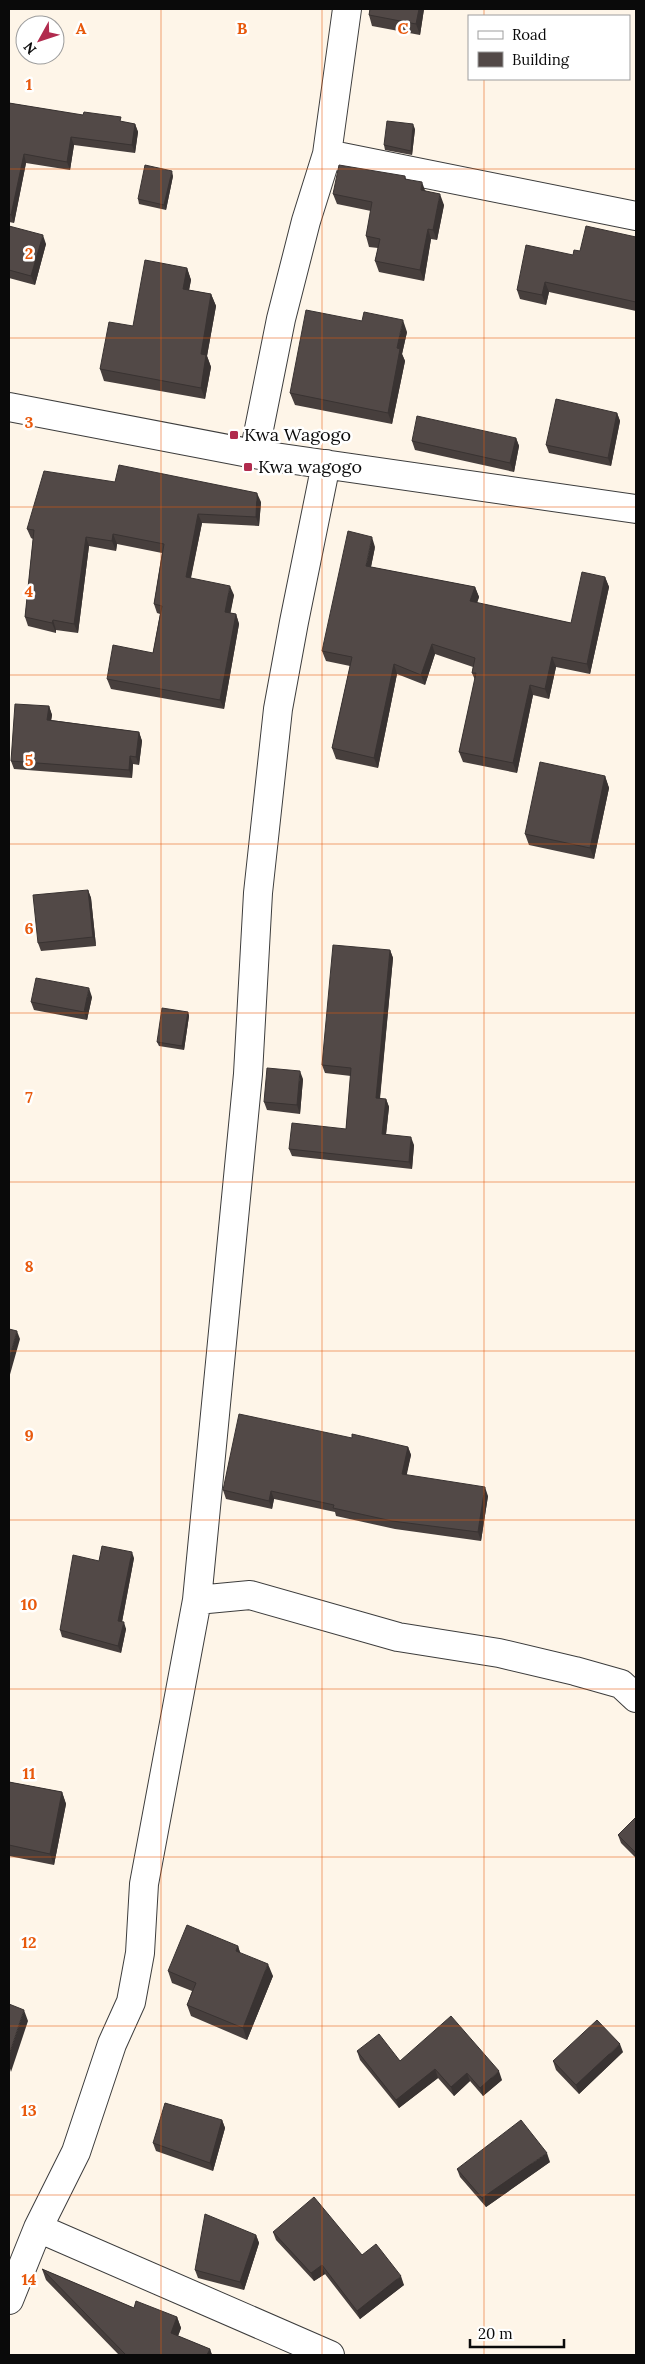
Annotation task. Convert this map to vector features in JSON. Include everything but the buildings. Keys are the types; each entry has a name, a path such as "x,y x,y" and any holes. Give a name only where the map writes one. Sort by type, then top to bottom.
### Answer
{"street":[{"path":"254,454 281,320 306,221 326,154 347,9"},
{"path":"326,154 636,216"},
{"path":"9,407 254,454 636,508"},
{"path":"9,2300 38,2228 76,2152 112,2044 131,2002 140,1953 144,1884 197,1600 248,1074 258,893 278,709 326,464"},
{"path":"197,1600 250,1595 398,1637 499,1653 575,1671 621,1684 636,1698"},
{"path":"38,2228 330,2355"}],"place":[{"name":"Kwa Wagogo","path":"234,435"},
{"name":"Kwa wagogo","path":"248,467"}]}
